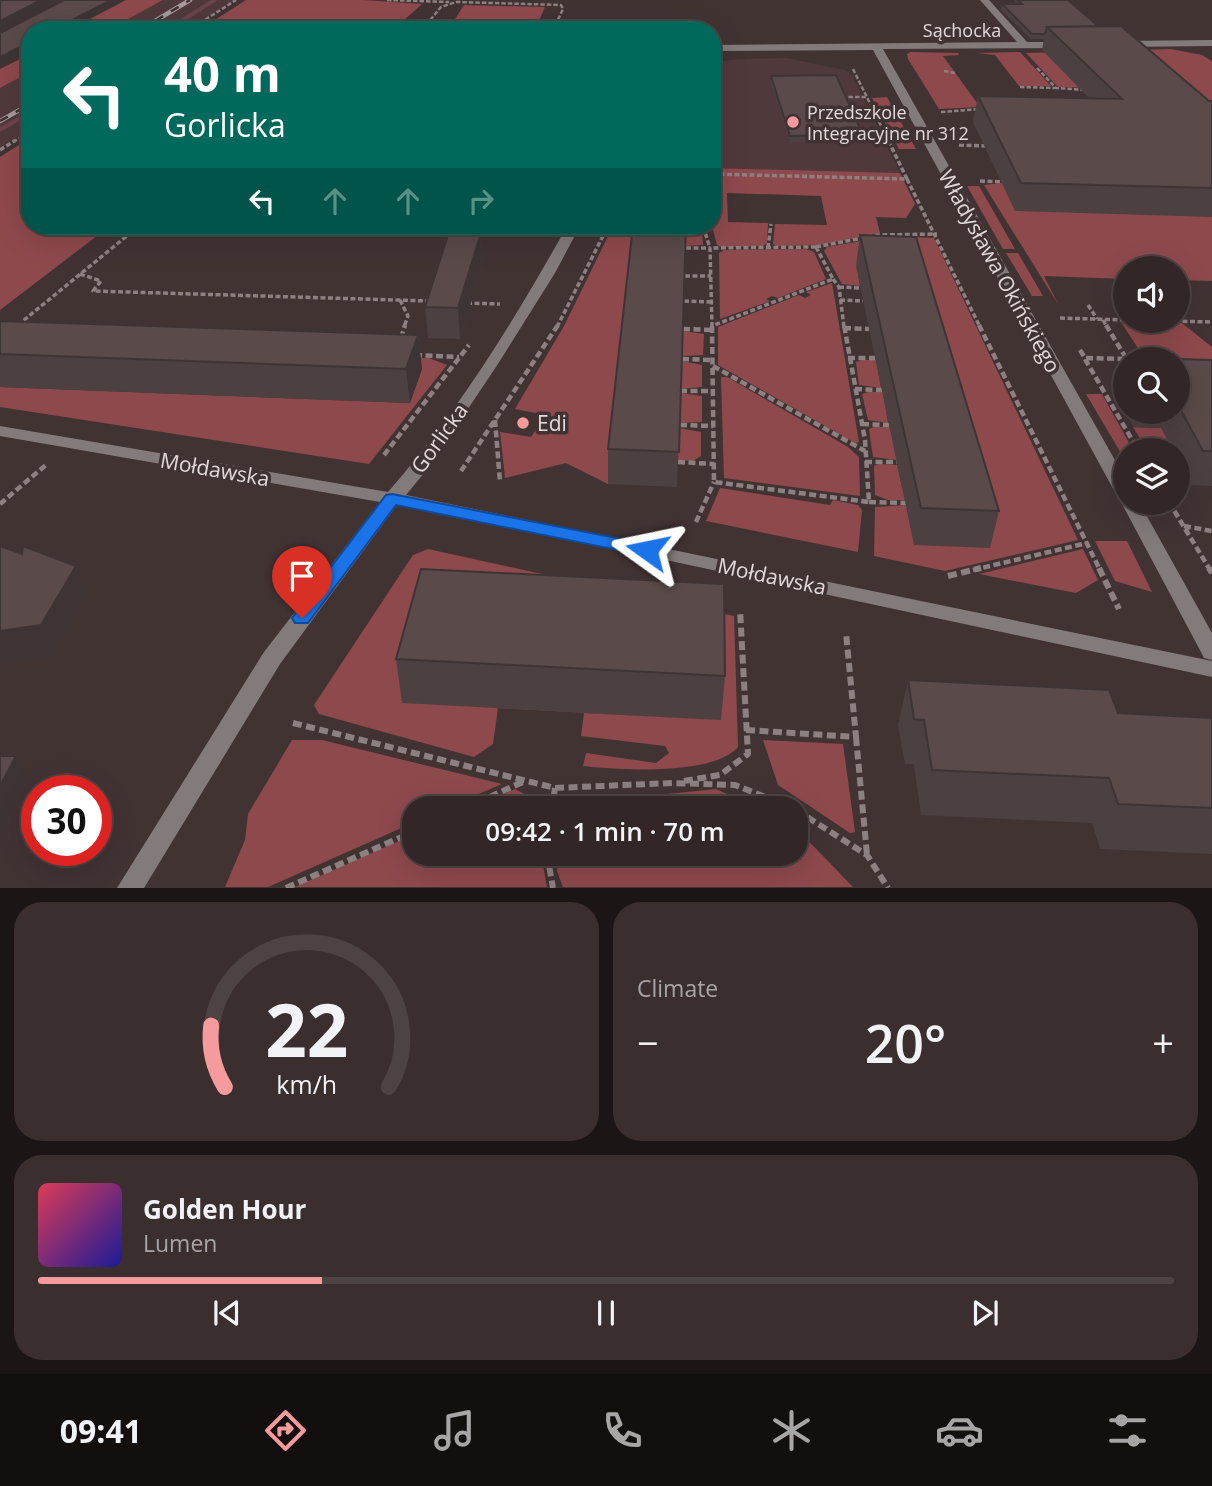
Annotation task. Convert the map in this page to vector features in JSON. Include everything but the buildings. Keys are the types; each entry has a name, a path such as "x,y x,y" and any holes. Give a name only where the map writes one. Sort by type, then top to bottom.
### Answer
{"street":[{"path":"984,0 1025,46"},
{"path":"1110,45 1212,43"},
{"name":"Sąchocka","path":"721,48 1076,45"},
{"name":"Władysława Okińskiego","path":"877,47 1113,473"},
{"name":"Gorlicka","path":"130,887 272,658 392,499 423,463 488,368 548,273 568,235"},
{"name":"Mołdawska","path":"0,431 460,510 1212,669"},
{"path":"1137,515 1212,652"}],"path":[{"path":"203,21 236,0"},
{"path":"387,0 561,5 563,9 557,21"},
{"path":"429,21 441,7 456,2"},
{"path":"849,60 937,234 1119,609"},
{"path":"1030,60 1056,88"},
{"path":"1020,87 1091,90"},
{"path":"943,123 936,112 987,108"},
{"path":"0,150 21,137"},
{"path":"965,157 958,145 995,146"},
{"path":"721,174 907,179"},
{"path":"986,192 979,181 1015,182"},
{"path":"768,248 771,224"},
{"path":"686,248 816,247 878,235 937,234"},
{"path":"11,331 128,235"},
{"path":"461,471 557,328 604,235"},
{"path":"696,522 714,482 713,328 710,248 706,235"},
{"path":"816,247 839,288 861,424 869,502"},
{"path":"80,274 101,281 93,291 438,302"},
{"path":"685,276 711,276"},
{"path":"683,328 713,328 833,279"},
{"path":"839,288 861,288"},
{"path":"493,315 507,293"},
{"path":"400,300 408,316 400,341"},
{"path":"839,300 863,301"},
{"path":"684,301 712,302"},
{"path":"463,303 501,304"},
{"path":"1088,305 1119,347"},
{"path":"1053,308 1066,328"},
{"path":"1060,318 1113,319"},
{"path":"1190,321 1212,322"},
{"path":"844,328 869,329"},
{"path":"384,455 476,336"},
{"path":"1079,348 1131,438"},
{"path":"409,354 460,357"},
{"path":"849,358 875,358"},
{"path":"1085,358 1113,358"},
{"path":"682,359 713,363 864,452"},
{"path":"855,389 882,390"},
{"path":"680,391 713,391"},
{"path":"495,418 500,482"},
{"path":"861,424 889,425"},
{"path":"680,425 713,426"},
{"path":"0,504 71,444"},
{"path":"865,461 897,462"},
{"path":"678,462 713,464"},
{"path":"714,482 869,502 906,503"},
{"path":"1177,515 1212,573"},
{"path":"1183,526 1212,531"},
{"path":"948,576 1087,543"},
{"path":"672,783 720,775 748,754 740,610"},
{"path":"846,633 867,855"},
{"path":"293,723 555,788 672,783 735,785 762,796"},
{"path":"747,730 856,737"},
{"path":"491,796 526,780"},
{"path":"554,796 555,788"},
{"path":"808,817 867,855 888,887"},
{"path":"286,887 402,837"},
{"path":"549,866 553,887"}],"shaded area":[{"path":"86,0 163,0 124,21 71,21"},
{"path":"163,0 234,0 201,21 124,21"},
{"path":"246,0 363,0 422,4 403,21 213,21"},
{"path":"464,5 545,7 539,21 454,21"},
{"path":"1171,49 1202,55 1212,61 1212,102 1138,50"},
{"path":"1133,50 1103,88 1058,87 1026,53"},
{"path":"1020,52 1051,86 1019,86 995,55 977,53"},
{"path":"958,53 959,55 943,56 980,107 939,109 908,59 907,54"},
{"path":"21,58 21,77 0,88 0,69"},
{"name":"Przedszkole Integracyjne nr 312","path":"787,58 845,70 852,75 900,173 721,168 721,62"},
{"path":"21,77 21,135 0,148 0,88"},
{"path":"887,97 916,149 899,149 872,98"},
{"path":"21,144 21,235 98,235 0,310 0,157"},
{"path":"721,168 900,173 915,204 906,218 876,217 880,233 820,245 777,246 773,244 775,224 827,225 821,196 727,193 728,222 768,223 767,243 763,246 717,245 714,235 721,235"},
{"path":"1002,183 1212,217 1212,281 1190,280 1190,256 1113,256 1113,279 1044,276 1058,304 984,185"},
{"path":"967,186 979,186 1015,249 1003,249"},
{"path":"609,235 635,235 608,484 566,463 505,478 500,432 531,437 546,415 515,409 564,326"},
{"path":"686,235 702,235 703,245 686,246"},
{"path":"890,236 934,238 1078,540 945,571 874,556 875,507 906,505 857,266 860,286 842,284 824,251 827,247"},
{"path":"806,249 814,252 826,279 778,298 772,296 766,299 770,301 720,319 719,253 724,250"},
{"path":"1006,253 1018,253 1043,296 1032,296"},
{"path":"832,283 859,442 855,443 718,365 718,327 799,295 805,298 811,295 806,292"},
{"path":"1190,329 1212,347 1212,362 1190,368 1190,347 1137,347 1128,333 1190,333"},
{"path":"682,331 704,334 703,355 682,356"},
{"path":"404,358 429,358 447,365 369,464 0,407 0,387 409,403 421,369"},
{"path":"876,360 881,388 859,385 856,362"},
{"path":"682,361 702,365 702,387 680,389"},
{"path":"721,377 727,377 848,447 859,457 860,496 724,478"},
{"path":"883,392 888,423 868,420 862,394"},
{"path":"680,393 702,396 702,422 680,423"},
{"path":"1086,394 1102,394 1113,414 1113,424 1119,424 1126,438 1113,440"},
{"path":"890,427 897,460 873,457 869,429"},
{"path":"1133,427 1212,430 1212,466 1190,465 1190,438 1140,438"},
{"path":"679,428 701,432 701,456 693,461 678,460"},
{"path":"897,465 905,500 888,500 875,495 874,466"},
{"path":"720,488 830,505 833,500 858,505 862,510 858,552 706,521"},
{"path":"1095,541 1127,541 1152,592 1115,581"},
{"path":"428,549 734,616 738,747 726,756 688,767 599,768 583,766 586,753 656,763 669,753 665,746 581,736 584,713 721,720 498,708 493,744 474,757 319,714 314,705 413,555"},
{"path":"1083,549 1098,580 1076,593 979,574"},
{"path":"292,740 322,740 502,784 474,796 402,796 402,828 268,887 225,887 245,840 248,814"},
{"path":"763,740 843,744 855,832 850,833 808,805 808,796 794,796 778,785"},
{"path":"515,789 528,796 499,796"},
{"path":"716,789 731,796 648,796"},
{"path":"402,840 402,866 543,866 547,887 295,887"},
{"path":"808,840 853,887 563,887 557,866 808,866"}],"waterway":[{"path":"181,21 215,0"},
{"path":"0,130 21,117"}],"railway":[{"path":"155,21 190,0"},
{"path":"0,121 21,109"}],"place":[{"name":"Przedszkole Integracyjne nr 312","path":"793,122"},
{"name":"Edi","path":"523,423"}],"route":[{"path":"302,618 392,499 460,510 647,550"}]}
